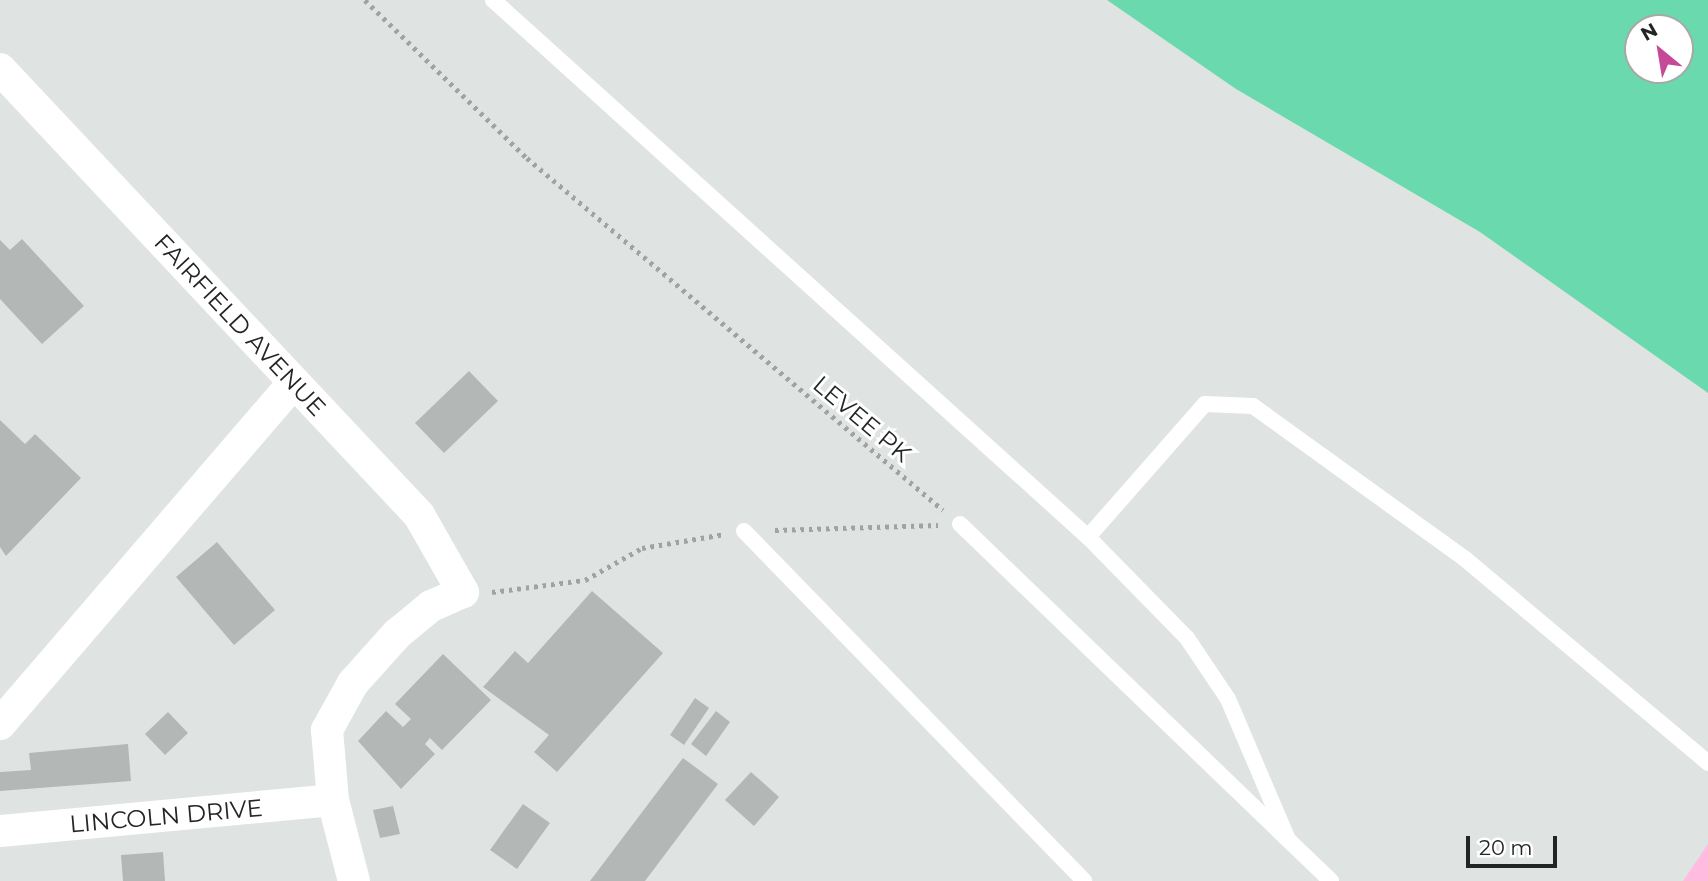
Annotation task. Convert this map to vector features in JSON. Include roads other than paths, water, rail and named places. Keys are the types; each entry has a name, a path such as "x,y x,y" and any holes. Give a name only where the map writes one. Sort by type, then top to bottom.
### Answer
{"street":[{"name":"FAIRFIELD AVENUE","path":"5,85 294,382 419,515 463,592 431,606 397,634 353,683 327,730 333,800"},
{"path":"0,724 294,382"},
{"path":"333,800 354,881"},
{"name":"LINCOLN DRIVE","path":"0,831 333,800"}],"lane":[{"path":"493,0 1088,537 1187,638 1228,699 1288,840"},
{"path":"1088,537 1205,404 1253,406 1464,558 1708,763"},
{"path":"960,524 1331,881"},
{"path":"744,531 1084,881"}]}
